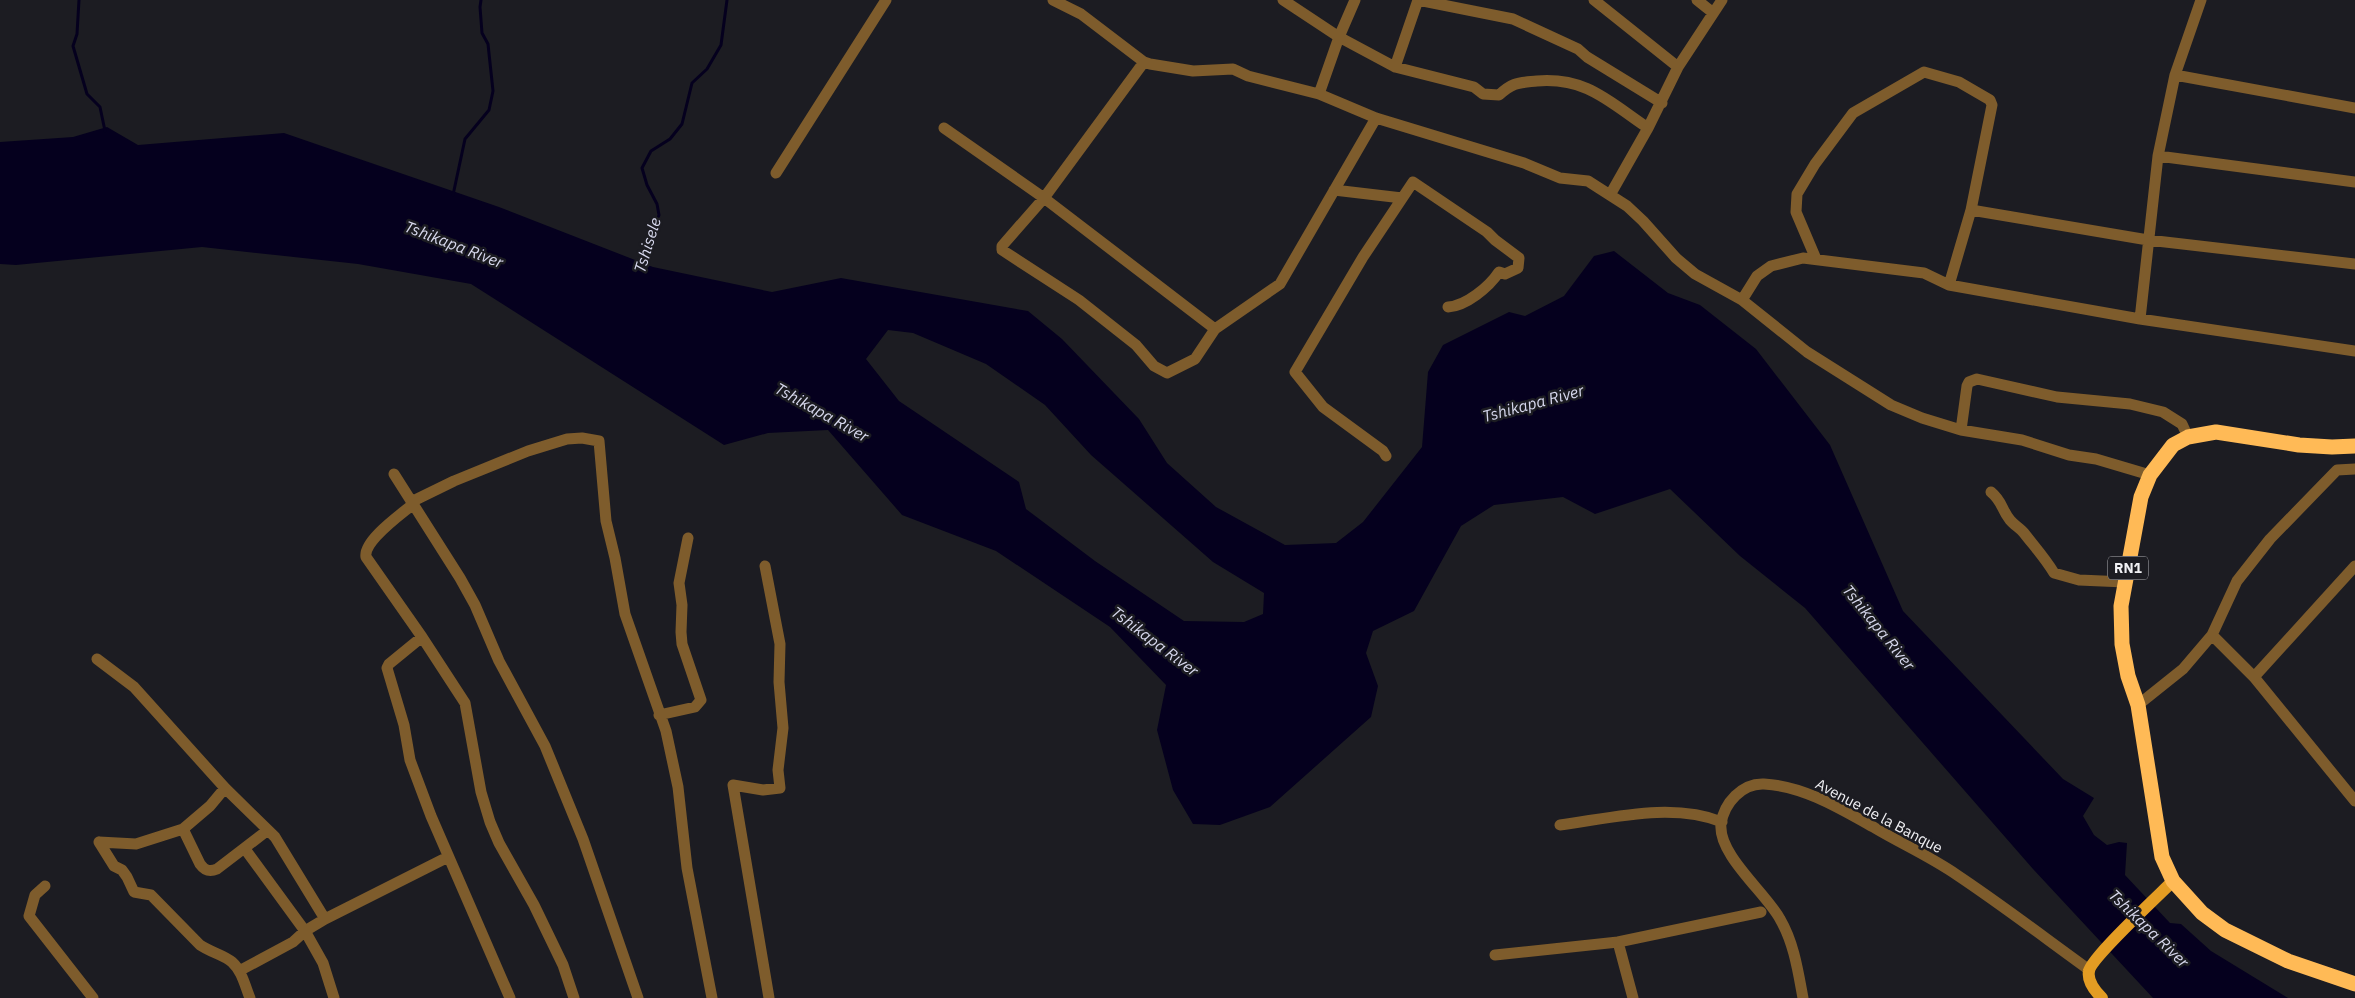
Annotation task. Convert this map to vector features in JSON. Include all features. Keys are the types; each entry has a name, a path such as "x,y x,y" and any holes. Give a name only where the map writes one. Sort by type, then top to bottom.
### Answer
{"highway":[{"name":"RN1","path":"2355,446 2299,445 2216,432 2188,437 2173,445 2150,475 2141,498 2121,606 2122,644 2128,676 2138,705 2162,856 2173,881 2202,912 2225,930 2288,961 2355,984"}],"main road":[{"path":"2102,998 2095,991 2088,969 2101,953 2173,881"}],"street":[{"path":"776,173 886,0"},
{"path":"1053,0 1082,14 1144,62 1167,68 1193,71 1233,69 1248,76 1319,94 1376,118 1524,163 1560,178 1588,181 1610,194 1643,221 1676,258 1695,274 1742,300 1807,352 1892,405 1922,418 1961,430 2022,440 2069,455 2096,459 2150,475"},
{"path":"1284,0 1339,37 1396,67 1474,87 1483,94 1499,95 1512,84 1557,80 1572,82 1591,89 1648,128"},
{"path":"1319,94 1339,37 1355,0"},
{"path":"1396,67 1418,0 1513,19 1578,49 1587,57 1662,103"},
{"path":"1594,0 1678,67"},
{"path":"1697,0 1712,12"},
{"path":"1610,194 1662,103 1678,67 1712,12 1722,0"},
{"path":"2140,319 2158,156 2176,75 2201,0"},
{"path":"1144,62 1044,198 1002,246 1002,250 1067,292 1136,345 1154,366 1167,373 1195,359 1215,329 1280,284 1376,118"},
{"path":"1816,259 1796,212 1797,194 1853,113 1924,72 1960,82 1990,100 1992,105 1971,210 1949,285"},
{"path":"2176,75 2355,108"},
{"path":"944,128 1044,198 1215,329"},
{"path":"2158,156 2355,182"},
{"path":"1386,456 1383,451 1323,407 1295,372 1363,257 1413,182 1487,232 1520,258 1518,268 1505,274 1500,272 1491,284 1458,306 1448,307"},
{"path":"1334,190 1402,198"},
{"path":"1971,210 2148,240 2355,264"},
{"path":"1742,300 1757,276 1771,266 1803,258 1816,259 1924,273 1949,285 2140,319 2355,351"},
{"path":"1961,430 1967,386 1969,382 1977,379 2057,397 2130,404 2164,412 2182,424 2188,437"},
{"path":"574,998 563,965 534,905 499,843 490,822 481,792 466,703 365,554 368,546 412,504 454,481 528,451 567,440 582,438 599,441 606,521 625,614 666,731 678,788 687,868 712,998"},
{"path":"2138,705 2182,669 2212,636 2237,581 2270,539 2337,470 2355,469"},
{"path":"394,474 460,578 475,605 499,661 546,746 583,839 638,998"},
{"path":"1991,492 1999,499 2009,520 2024,533 2030,543 2036,546 2054,573 2079,580 2125,582"},
{"path":"659,715 695,707 702,700 682,644 680,626 682,604 679,583 688,538"},
{"path":"765,566 780,644 779,682 783,728 778,770 780,788 763,790 733,785 769,998"},
{"path":"2254,677 2355,566"},
{"path":"2212,636 2254,677 2355,801"},
{"path":"422,637 389,664 387,668 404,725 410,760 448,857 510,998"},
{"path":"97,659 134,688 225,788 268,830 286,853 325,919"},
{"name":"Avenue de la Banque","path":"1722,822 1730,801 1743,788 1762,784 1794,788 1843,810 1956,874 2088,969"},
{"path":"225,788 210,806 183,829 136,844 99,842 114,866 122,870 127,877 134,892 151,895 200,945 209,952 231,961 239,970 250,998"},
{"path":"1560,825 1654,812 1705,815 1722,822 1723,838 1730,854 1779,917 1789,936 1803,998"},
{"path":"183,829 204,869 210,871 217,869 268,830"},
{"path":"245,849 305,931 323,964 334,998"},
{"path":"239,970 293,942 305,931 325,919 448,857"},
{"path":"45,886 35,894 29,916 92,998"},
{"path":"1495,955 1618,942 1762,912"},
{"path":"1618,942 1633,998"}],"water":[{"name":"Tshikapa River","path":"107,127 138,145 284,133 499,207 653,267 772,292 841,278 1028,311 1062,339 1139,419 1167,463 1216,507 1285,545 1336,543 1363,522 1422,447 1428,372 1443,345 1509,312 1525,316 1564,296 1594,256 1614,251 1668,293 1700,305 1756,349 1830,445 1903,611 2063,779 2094,798 2083,816 2094,835 2107,845 2119,842 2127,843 2125,875 2170,923 2181,924 2211,951 2288,998 2153,998 2033,869 1805,608 1740,556 1670,489 1595,514 1563,497 1494,505 1461,526 1414,611 1373,631 1366,653 1378,686 1371,717 1270,807 1220,825 1193,824 1173,790 1157,730 1166,685 1110,627 996,551 902,515 828,430 768,433 724,445 471,284 358,264 202,247 16,265 0,264 0,142 73,137","holes":["888,330 913,333 986,364 1045,405 1091,455 1213,562 1264,593 1263,614 1244,622 1184,621 1095,561 1026,509 1019,482 899,401 866,359"]}],"waterway":[{"path":"79,0 77,34 73,46 87,94 100,107 105,131"},
{"path":"453,195 465,139 489,110 493,91 488,44 482,33 481,0"},
{"name":"Tshisele","path":"641,266 659,215 657,204 647,185 642,168 651,151 670,139 682,124 692,83 707,69 721,45 727,0"}]}
